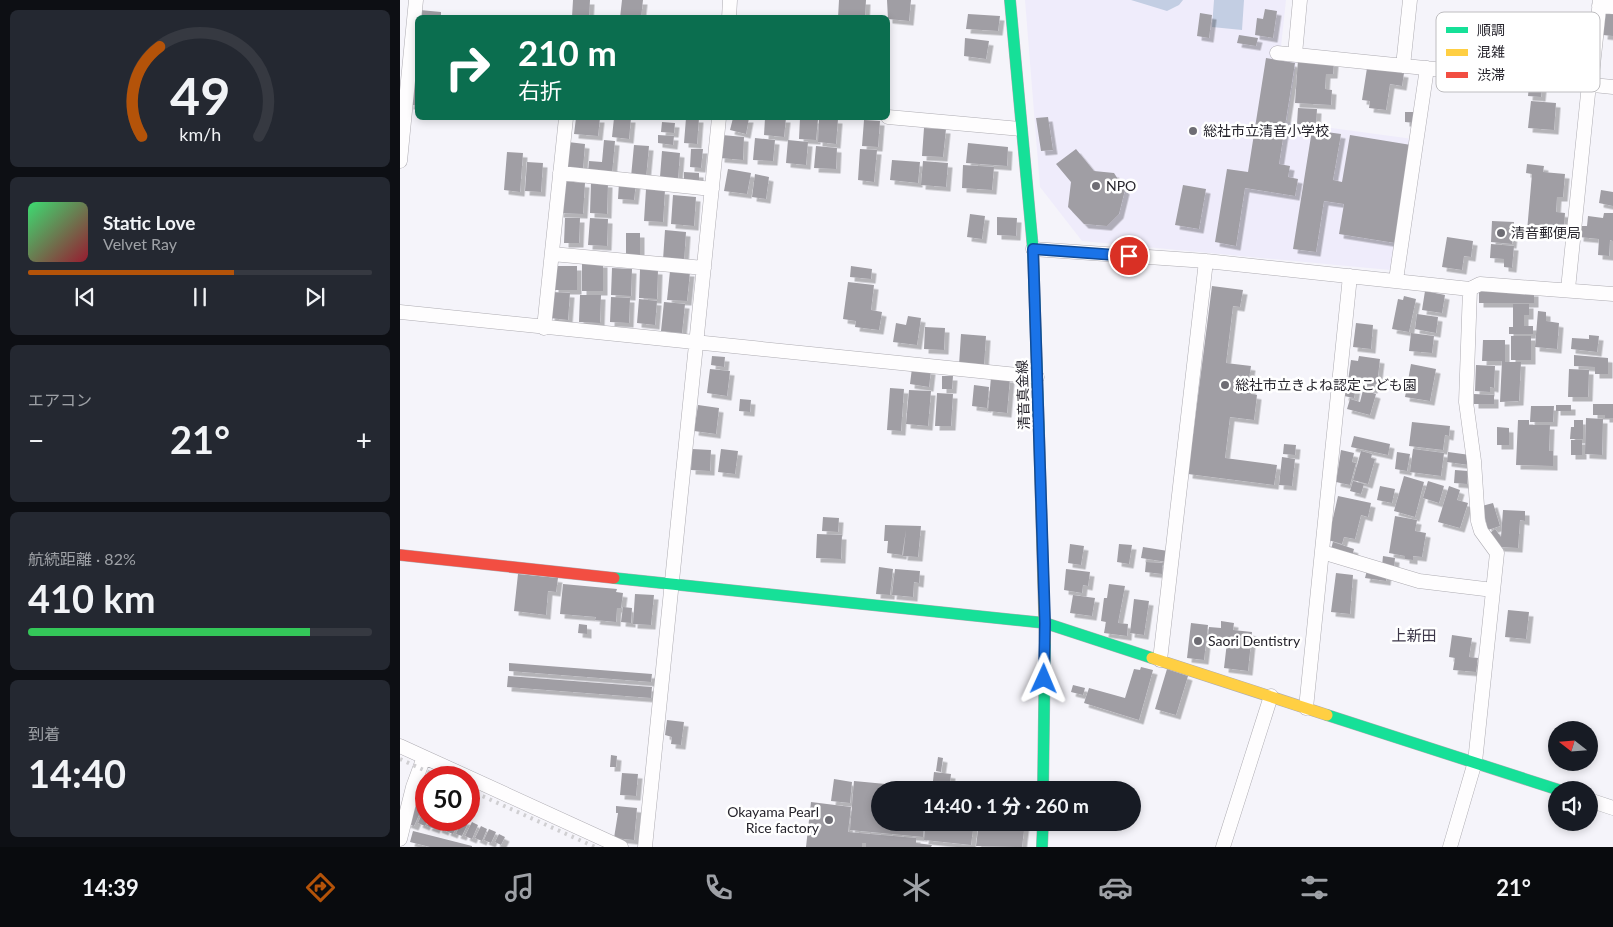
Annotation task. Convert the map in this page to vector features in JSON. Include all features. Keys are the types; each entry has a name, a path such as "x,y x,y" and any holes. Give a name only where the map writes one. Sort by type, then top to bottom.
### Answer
{"street":[{"path":"400,161 416,0"},
{"path":"729,15 730,0"},
{"name":"清音真金線","path":"1010,0 1020,129 1033,249 1045,623 1043,781"},
{"path":"1295,54 1300,0"},
{"path":"1403,66 1410,0"},
{"path":"1600,27 1604,4"},
{"path":"1277,53 1436,69"},
{"path":"1396,280 1427,68"},
{"path":"1600,85 1613,87"},
{"path":"1568,289 1589,92"},
{"path":"890,117 1020,129"},
{"path":"544,328 566,120"},
{"path":"645,847 718,120"},
{"path":"560,173 712,189"},
{"path":"1033,249 1206,261 1396,280 1470,290 1480,284 1568,289 1613,294"},
{"path":"552,254 704,268"},
{"path":"1160,660 1206,261"},
{"path":"1306,708 1350,276"},
{"path":"1450,847 1475,762 1497,553 1481,531 1478,520 1474,461 1467,418 1470,290"},
{"path":"400,312 1037,377"},
{"path":"1322,552 1419,581 1493,590"},
{"path":"400,555 672,582 1045,623 1548,786"},
{"path":"1223,847 1271,696"},
{"path":"400,746 621,847"},
{"path":"400,839 413,787 424,756"},
{"path":"1598,803 1613,808"},
{"path":"1042,847 1043,831"}],"shaded area":[{"name":"総社市立清音小学校","path":"1025,0 1286,0 1280,56 1297,59 1287,122 1413,139 1394,264 1390,270 1082,241 1040,187"}],"water":[{"path":"1131,0 1183,0 1179,5 1167,11"},
{"path":"1214,0 1244,0 1242,30 1212,27"}],"building":[{"path":"573,0 590,0 589,15 572,15"},
{"path":"622,0 643,0 641,15 620,15"},
{"path":"839,0 866,0 865,15 838,15"},
{"path":"887,0 911,0 909,21 890,19 890,15 888,15"},
{"path":"1265,9 1277,11 1273,38 1255,35 1257,18 1263,19"},
{"path":"420,10 441,12 441,15 420,15"},
{"path":"1606,12 1613,13 1613,36 1603,35"},
{"path":"1200,13 1212,15 1209,38 1197,36"},
{"path":"968,14 1000,16 998,31 966,29"},
{"path":"1239,35 1258,38 1256,46 1237,43"},
{"path":"965,38 989,41 986,59 964,56"},
{"path":"1266,58 1295,63 1279,164 1290,166 1288,177 1298,179 1295,196 1245,188 1236,246 1215,242 1227,169 1248,172"},
{"path":"1298,60 1334,62 1333,74 1326,74 1325,89 1332,90 1331,105 1295,103"},
{"path":"1367,68 1404,73 1402,86 1390,84 1386,110 1369,108 1370,101 1362,100"},
{"path":"411,80 415,80 415,105 409,105"},
{"path":"1528,92 1542,92 1541,97 1528,96"},
{"path":"1531,101 1556,103 1554,130 1528,128"},
{"path":"1298,108 1317,109 1316,125 1297,124"},
{"path":"1405,112 1416,112 1415,123 1405,122"},
{"path":"1048,117 1053,150 1041,151 1036,118"},
{"path":"576,120 600,120 598,136 574,134"},
{"path":"614,120 631,120 629,139 612,137"},
{"path":"686,120 699,120 697,144 684,143"},
{"path":"732,120 749,120 746,134 730,130"},
{"path":"765,120 786,120 784,137 764,135"},
{"path":"800,120 818,120 816,140 799,139"},
{"path":"819,120 838,120 836,144 818,142"},
{"path":"864,120 880,121 878,147 862,146"},
{"path":"662,122 675,123 674,133 661,132"},
{"path":"924,128 946,129 943,157 922,156"},
{"path":"1312,130 1341,134 1333,180 1342,182 1350,135 1411,145 1395,243 1339,234 1344,204 1324,201 1316,252 1293,249"},
{"path":"658,135 674,136 673,145 658,143"},
{"path":"722,135 744,137 743,160 720,158"},
{"path":"755,138 775,140 773,161 753,160"},
{"path":"604,140 615,141 612,174 588,172 589,161 602,162"},
{"path":"788,140 808,142 806,165 786,163"},
{"path":"568,142 585,144 583,169 566,168"},
{"path":"968,143 1008,147 1007,166 966,163"},
{"path":"634,145 649,146 646,178 631,177"},
{"path":"816,146 837,148 836,169 814,168"},
{"path":"691,149 703,149 701,168 690,167"},
{"path":"860,149 877,150 874,182 858,180"},
{"name":"NPO","path":"1076,149 1094,171 1114,173 1125,190 1119,214 1107,226 1084,224 1068,207 1071,182 1056,164"},
{"path":"662,151 680,153 678,179 660,177"},
{"path":"507,152 523,153 520,192 504,190"},
{"path":"892,160 920,162 918,183 890,180"},
{"path":"923,161 948,163 946,187 921,185"},
{"path":"527,162 543,163 541,192 525,191"},
{"path":"1527,164 1544,166 1543,172 1565,174 1563,197 1557,197 1556,212 1565,213 1564,226 1555,225 1554,234 1527,231 1532,174 1526,173"},
{"path":"963,165 994,167 992,190 962,188"},
{"path":"728,169 751,173 747,194 724,191"},
{"path":"684,172 699,173 699,183 684,182"},
{"path":"755,174 769,177 766,199 752,197"},
{"path":"562,181 585,183 583,214 559,213"},
{"path":"591,182 608,183 607,214 590,213"},
{"path":"619,182 636,183 634,200 618,199"},
{"path":"1183,185 1206,189 1199,229 1175,225"},
{"path":"646,189 665,190 663,222 644,221"},
{"path":"1601,190 1613,192 1613,206 1599,203"},
{"path":"673,195 696,197 694,226 671,224"},
{"path":"1604,213 1613,213 1613,241 1610,240 1609,256 1598,255 1599,239 1579,237 1580,226 1587,226 1588,216 1603,218"},
{"path":"970,214 985,216 982,239 967,237"},
{"path":"997,217 1017,218 1016,236 997,235"},
{"path":"565,218 580,218 579,243 564,243"},
{"path":"590,218 608,219 607,246 588,245"},
{"path":"1492,221 1514,222 1512,244 1491,242"},
{"path":"665,230 686,232 684,262 663,260"},
{"path":"626,233 640,233 640,258 626,258"},
{"path":"1447,237 1473,241 1471,257 1464,256 1462,270 1442,267"},
{"path":"1491,244 1514,246 1512,268 1504,267 1504,259 1490,258"},
{"path":"582,263 603,263 603,291 582,291"},
{"path":"554,266 577,266 577,290 554,290"},
{"path":"851,266 872,269 871,279 850,277"},
{"path":"612,268 632,269 631,296 611,295"},
{"path":"640,269 658,270 657,299 639,298"},
{"path":"670,271 690,272 687,301 667,300"},
{"path":"848,282 874,285 871,310 882,312 879,330 855,327 856,321 843,319"},
{"name":"総社市立きよね認定こども園","path":"1212,286 1243,290 1240,307 1233,306 1226,363 1251,366 1248,385 1252,385 1251,394 1257,395 1254,420 1230,417 1225,458 1277,465 1274,485 1188,474"},
{"path":"1425,291 1445,295 1442,313 1422,310"},
{"path":"1479,291 1534,292 1534,303 1479,303"},
{"path":"552,292 570,293 568,320 550,318"},
{"path":"580,295 601,295 600,323 579,322"},
{"path":"1404,296 1416,299 1409,332 1392,329 1398,299 1403,300"},
{"path":"611,297 630,298 629,323 610,322"},
{"path":"639,299 657,301 655,325 637,323"},
{"path":"664,302 685,304 682,333 661,331"},
{"path":"1513,304 1529,304 1529,315 1524,315 1524,326 1533,326 1533,334 1509,334 1509,327 1513,327"},
{"path":"1538,311 1546,312 1546,321 1559,323 1557,349 1535,347"},
{"path":"1417,314 1438,317 1436,333 1415,329"},
{"path":"908,316 921,318 917,345 893,342 896,323 906,325"},
{"path":"1356,323 1373,325 1371,349 1353,347"},
{"path":"925,327 945,328 944,350 924,349"},
{"path":"1411,333 1434,336 1432,353 1409,351"},
{"path":"961,334 986,336 984,366 959,365"},
{"path":"1589,335 1599,336 1597,352 1571,349 1572,338 1589,339"},
{"path":"1511,336 1531,336 1531,360 1511,360"},
{"path":"1483,340 1505,340 1505,362 1521,362 1519,401 1500,402 1502,361 1482,361"},
{"path":"1574,355 1608,358 1608,374 1595,374 1595,367 1574,366"},
{"path":"712,356 725,357 724,367 711,365"},
{"path":"1359,356 1380,359 1377,384 1374,384 1373,389 1357,387 1358,383 1348,381 1351,360 1358,361"},
{"path":"1411,364 1436,369 1430,401 1405,397"},
{"path":"1476,365 1495,366 1494,388 1490,387 1490,392 1475,391"},
{"path":"912,368 931,370 929,387 910,384"},
{"path":"710,369 730,371 727,396 707,393"},
{"path":"1569,369 1589,370 1588,397 1568,397"},
{"path":"942,376 953,376 952,389 942,389"},
{"path":"991,377 1010,378 1007,413 988,411"},
{"path":"974,385 989,387 987,408 972,406"},
{"path":"1347,385 1356,387 1354,398 1344,396"},
{"path":"890,388 904,389 901,431 887,430"},
{"path":"909,390 931,391 928,426 906,424"},
{"path":"1363,390 1376,394 1370,415 1347,409 1350,399 1360,402"},
{"path":"937,393 953,394 951,426 935,426"},
{"path":"1474,394 1494,395 1494,404 1474,404"},
{"path":"740,399 751,400 750,412 739,411"},
{"path":"1593,404 1613,404 1613,418 1605,418 1605,415 1593,415"},
{"path":"698,405 719,408 716,434 694,431"},
{"path":"1556,405 1571,405 1571,411 1556,411"},
{"path":"1531,406 1554,406 1553,422 1530,422"},
{"path":"1586,418 1603,419 1602,455 1585,454"},
{"path":"1518,420 1529,420 1529,425 1550,425 1549,451 1553,451 1553,466 1516,465"},
{"path":"1574,420 1583,420 1583,439 1570,439"},
{"path":"1412,422 1450,426 1449,436 1445,435 1443,450 1409,446"},
{"path":"1497,427 1509,428 1509,445 1497,445"},
{"path":"1354,436 1390,444 1388,455 1351,447"},
{"path":"1571,440 1582,440 1582,455 1571,455"},
{"path":"1284,444 1296,445 1295,455 1283,454"},
{"path":"692,449 711,450 710,471 691,470"},
{"path":"721,449 738,451 735,474 718,472"},
{"path":"1413,449 1444,453 1441,476 1410,472"},
{"path":"1341,450 1354,453 1352,462 1356,463 1350,485 1336,482"},
{"path":"1361,451 1372,454 1371,458 1375,459 1368,484 1353,480"},
{"path":"1397,452 1410,454 1407,471 1395,469"},
{"path":"1448,452 1470,455 1469,465 1447,462"},
{"path":"1282,457 1295,459 1292,486 1279,485"},
{"path":"1455,470 1468,471 1467,484 1454,483"},
{"path":"1404,476 1424,482 1415,517 1394,511"},
{"path":"1353,481 1364,484 1361,494 1350,491"},
{"path":"1428,481 1444,486 1439,503 1423,498"},
{"path":"1380,486 1395,489 1392,503 1377,500"},
{"path":"1449,486 1460,490 1457,500 1468,503 1460,528 1438,522"},
{"path":"1338,496 1371,503 1368,517 1361,515 1355,539 1344,537 1342,544 1328,540"},
{"path":"1493,503 1500,526 1488,530 1482,506"},
{"path":"1503,510 1525,511 1525,521 1520,520 1518,548 1500,547 1490,533 1495,529 1501,537"},
{"path":"1395,516 1417,520 1415,531 1426,533 1422,557 1413,556 1413,560 1405,559 1405,556 1389,553"},
{"path":"823,517 839,518 838,532 822,531"},
{"path":"885,525 921,526 918,557 903,556 906,530 902,555 887,553 888,541 884,541"},
{"path":"817,534 842,535 841,559 816,558"},
{"path":"1333,542 1354,549 1352,556 1331,549"},
{"path":"1070,544 1084,546 1081,565 1068,563"},
{"path":"1119,544 1132,545 1129,564 1117,562"},
{"path":"1143,547 1168,551 1167,562 1141,558"},
{"path":"1383,556 1395,558 1394,568 1382,566"},
{"path":"1146,562 1163,563 1162,574 1145,572"},
{"path":"879,567 893,569 890,595 876,594"},
{"path":"895,569 920,571 919,583 914,582 913,597 892,595"},
{"path":"1066,569 1090,572 1088,586 1083,585 1082,593 1064,590"},
{"path":"1367,570 1387,573 1386,581 1365,578"},
{"path":"1336,573 1353,575 1350,614 1331,612"},
{"path":"518,574 558,578 556,592 548,591 546,615 514,611"},
{"path":"563,584 617,589 616,592 623,593 621,608 617,608 616,622 595,620 596,617 560,614"},
{"path":"1109,584 1125,586 1118,623 1128,624 1127,636 1104,633 1106,622 1101,621 1104,598 1107,598"},
{"path":"635,594 654,595 651,625 633,624"},
{"path":"1073,595 1095,598 1092,616 1070,613"},
{"path":"1134,599 1149,601 1144,635 1130,633"},
{"path":"623,607 632,608 631,623 621,622"},
{"path":"1508,610 1529,612 1526,639 1505,637"},
{"path":"1221,621 1234,623 1233,630 1252,632 1248,671 1224,668 1227,642 1208,639 1209,627 1221,628"},
{"name":"Saori Dentistry","path":"1191,623 1208,625 1204,660 1187,658"},
{"path":"579,624 587,625 587,634 578,633"},
{"path":"1452,635 1472,638 1469,657 1478,658 1476,672 1453,670 1455,658 1449,657"},
{"path":"509,663 652,674 651,682 509,671"},
{"path":"1141,667 1153,670 1139,720 1084,703 1089,688 1125,698 1134,669 1140,670"},
{"path":"1167,669 1188,676 1176,715 1155,709"},
{"path":"508,676 652,687 651,698 507,687"},
{"path":"1073,685 1085,688 1083,695 1071,692"},
{"path":"667,720 684,722 681,745 671,744 672,737 665,735"},
{"path":"611,755 617,756 616,767 610,767"},
{"path":"938,757 943,758 941,772 936,771"},
{"path":"934,772 951,774 950,781 933,781"},
{"path":"622,773 638,774 636,796 620,795"},
{"name":"Okayama Pearl Rice factory","path":"834,779 852,782 850,803 831,801"},
{"path":"854,781 871,783 871,831 923,831 923,837 850,830"},
{"name":"Okayama Pearl Rice factory","path":"811,802 851,807 848,832 916,838 916,843 932,845 931,847 866,847 866,843 862,843 862,847 806,847"},
{"path":"415,804 414,826 406,823"},
{"path":"616,806 637,808 634,840 614,838 618,813 616,813"},
{"path":"481,826 487,829 482,841 475,838"},
{"path":"489,829 496,832 491,843 484,840"},
{"path":"413,831 472,847 430,847 410,842"},
{"path":"457,831 464,831 462,836 456,834"},
{"path":"468,831 475,831 472,839 465,836"},
{"path":"925,831 973,831 971,845 924,840"},
{"path":"978,831 1024,831 1022,847 976,846"},
{"path":"499,834 505,837 501,845 495,842"}],"railway":[{"path":"400,759 415,766"},
{"path":"480,795 595,847"}],"traffic: fast":[{"path":"1010,0 1033,249 1039,433"},
{"path":"614,578 1045,623 1152,658"},
{"path":"1043,781 1045,643"},
{"path":"1327,715 1548,786"},
{"path":"1042,847 1043,831"}],"traffic: slow":[{"path":"1039,433 1045,643"},
{"path":"1152,658 1327,715"}],"traffic: jam":[{"path":"400,555 614,578"}],"place":[{"name":"総社市立清音小学校","path":"1193,131"},
{"name":"NPO","path":"1096,186"},
{"name":"清音郵便局","path":"1501,233"},
{"name":"総社市立きよね認定こども園","path":"1225,385"},
{"name":"Saori Dentistry","path":"1198,641"},
{"name":"Okayama Pearl Rice factory","path":"829,820"}],"district":[{"name":"上新田","path":"1414,636"}],"route":[{"path":"1044,679 1045,623 1033,249 1129,256"}]}
